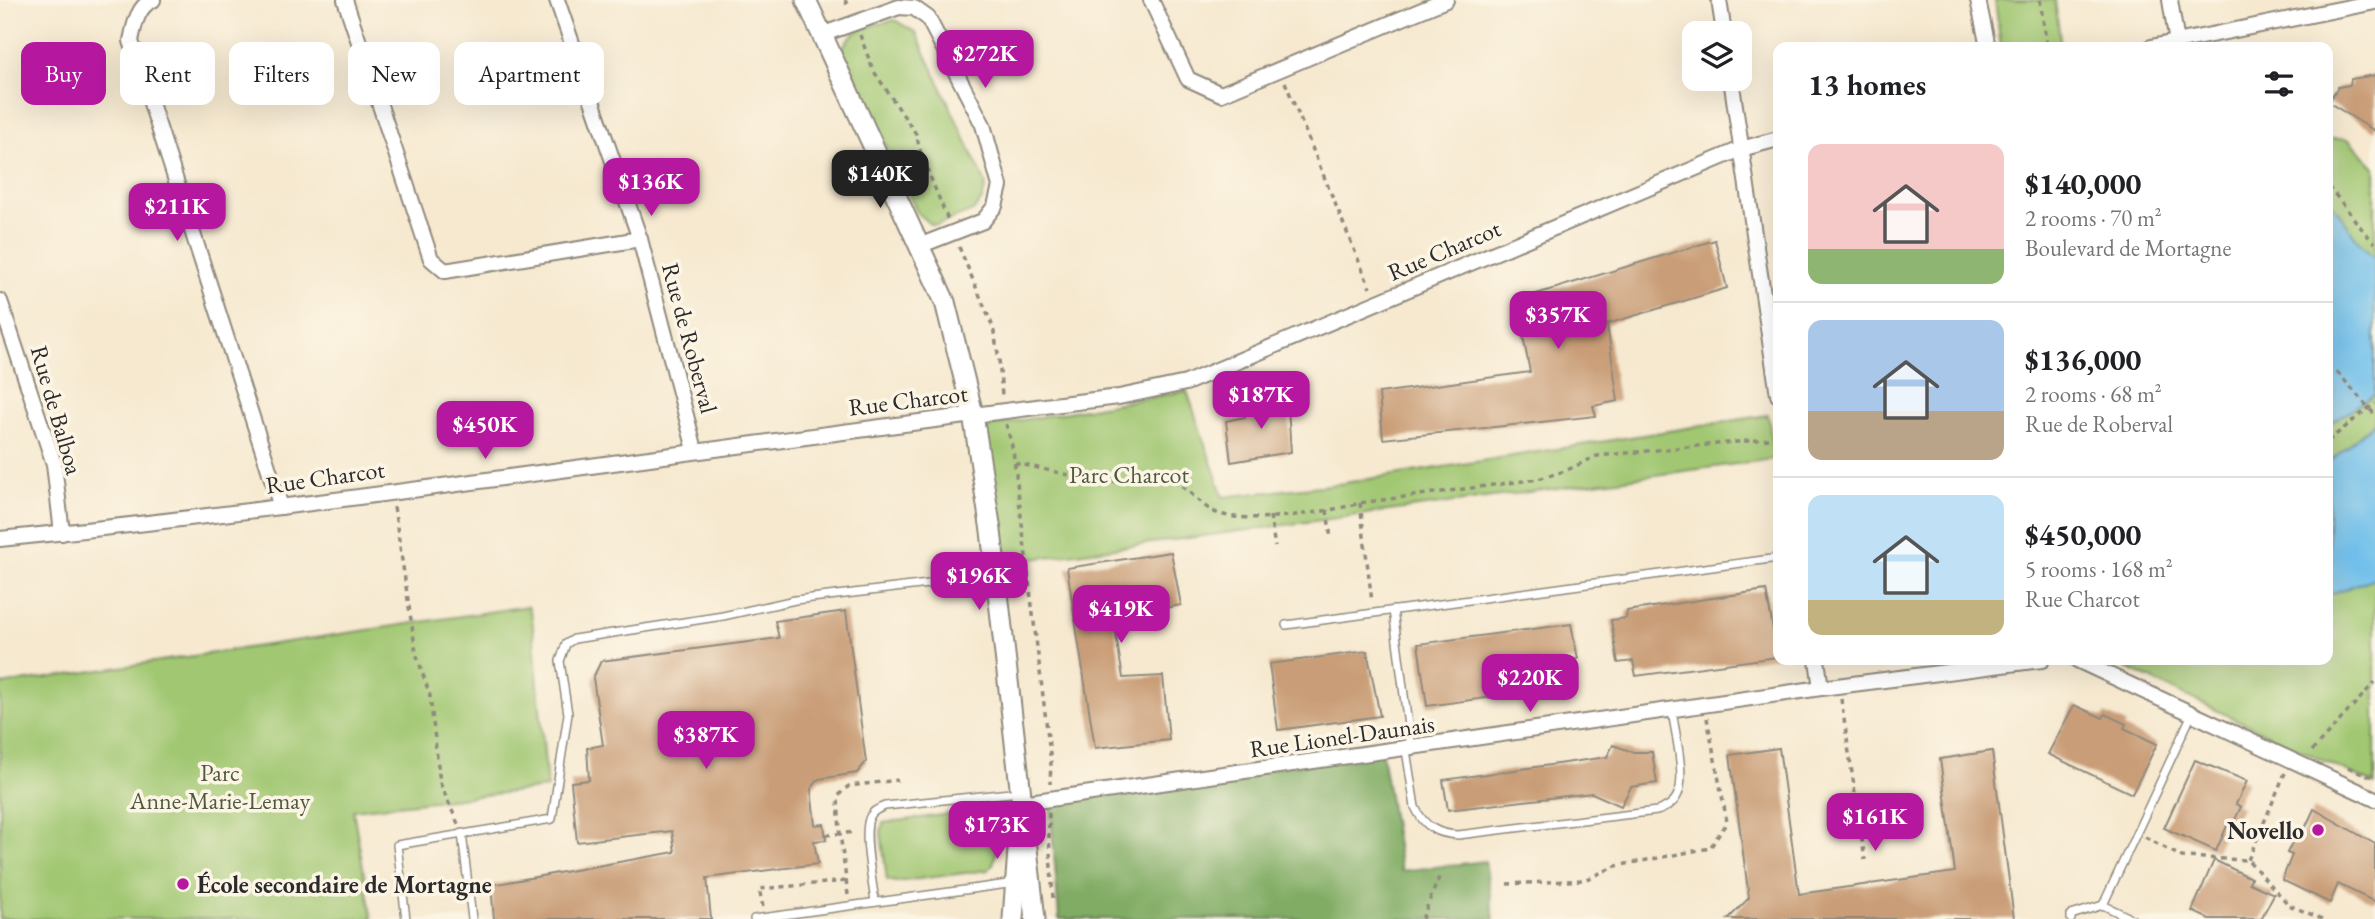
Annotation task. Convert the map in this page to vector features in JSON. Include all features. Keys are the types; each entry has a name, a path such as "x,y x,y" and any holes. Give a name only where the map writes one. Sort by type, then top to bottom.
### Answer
{"street":[{"path":"153,0 147,2 137,17 131,41 281,507"},
{"path":"345,0 430,259 445,271 640,239"},
{"name":"Rue de Roberval","path":"557,0 640,239 695,450"},
{"path":"806,0 945,302 973,414 991,531 1035,919"},
{"path":"1151,0 1188,79 1221,94 1446,0"},
{"path":"1722,21 1720,2 1736,0"},
{"path":"1978,0 1987,42"},
{"path":"2170,0 2177,42"},
{"path":"2182,42 2375,2"},
{"path":"821,35 899,7 914,8 928,18 983,125 1000,186 995,206 983,221 919,246"},
{"path":"1733,91 1773,362"},
{"name":"Rue Charcot","path":"0,539 281,507 695,450 1119,397 1186,383 1741,149 1773,140"},
{"name":"Rue de Balboa","path":"0,301 54,464 62,533"},
{"path":"1818,665 1821,688"},
{"name":"Rue Lionel-Daunais","path":"1021,798 1409,749 1821,688 2003,665"},
{"path":"2088,665 2375,799"},
{"path":"1013,919 1021,798"}],"lane":[{"path":"1286,625 1773,559"},
{"path":"406,919 397,845 552,819 568,714 560,661 566,645 574,639 723,616 795,600 996,576"},
{"path":"1394,610 1415,807 1427,825 1446,834 1458,835 1657,811 1668,807 1679,792 1680,772 1672,711"},
{"path":"2103,905 2193,714"},
{"path":"875,902 867,823 876,810 885,806 1021,798"},
{"path":"462,833 472,919"},
{"path":"754,919 1016,883"},
{"path":"2071,919 2071,915 2103,905 2132,919"}],"path":[{"path":"2040,0 2046,42"},
{"path":"859,32 873,70 916,134 922,157 950,226"},
{"path":"1280,69 1376,303"},
{"path":"2333,192 2363,232 2375,243"},
{"path":"958,245 993,327 1002,395"},
{"path":"2337,372 2375,415"},
{"path":"2333,437 2375,404"},
{"path":"1007,429 1015,463 1051,762 1050,782"},
{"path":"1015,463 1109,481 1170,481 1191,492 1205,507 1220,514 1251,517 1327,510 1360,503 1538,479 1565,471 1597,456 1773,438"},
{"path":"392,491 416,653 430,696 440,783 462,833"},
{"path":"1360,503 1373,613"},
{"path":"1327,510 1331,540"},
{"path":"1270,516 1275,547"},
{"path":"2312,751 2375,682"},
{"path":"1839,686 1865,860"},
{"path":"1507,884 1584,880 1616,866 1710,848 1727,822 1704,706"},
{"path":"2248,860 2291,760"},
{"path":"848,896 838,798 849,786 898,780"},
{"path":"1049,818 1054,905"},
{"path":"2137,832 2182,857 2248,860 2289,905 2322,919"},
{"path":"826,835 840,833"},
{"path":"1422,919 1440,874"},
{"path":"763,906 759,889 847,881"}],"green space":[{"path":"1995,0 2055,0 2060,42 2000,42"},
{"path":"895,20 916,33 986,184 982,200 973,211 937,225 930,224 918,214 842,50 857,32"},
{"path":"2333,139 2348,139 2375,167 2375,785 2121,665 2333,665"},
{"name":"Parc Charcot","path":"1187,391 1223,497 1338,484 1768,415 1773,459 1003,563 983,427"},
{"name":"Parc Anne-Marie-Lemay","path":"528,606 532,617 547,788 353,810 372,919 0,919 0,685"},
{"path":"1382,753 1401,871 1485,861 1494,919 1059,919 1050,800"},
{"path":"986,809 993,817 996,845 995,859 988,870 896,882 887,880 881,832 883,823"}],"water":[{"path":"2333,205 2361,245 2375,257 2375,394 2333,422"},
{"path":"2375,422 2375,578 2333,593 2333,459"}],"building":[{"path":"2375,75 2375,131 2333,105 2333,94 2338,87 2350,85 2351,79"},
{"path":"1715,240 1727,288 1607,324 1618,401 1593,406 1596,416 1383,439 1379,393 1530,372 1516,300"},
{"path":"1287,393 1291,452 1231,462 1226,421 1245,417 1244,410"},
{"path":"1171,552 1181,605 1113,618 1123,678 1163,676 1169,740 1095,748 1067,568"},
{"path":"1766,590 1773,629 1773,658 1636,676 1633,661 1618,663 1611,620 1626,618 1627,611"},
{"path":"846,611 866,762 857,773 819,779 811,789 815,825 824,824 826,840 814,841 818,864 707,878 711,919 494,919 491,885 675,852 672,831 577,842 571,782 589,780 587,748 603,745 593,678 601,661 779,638 775,621"},
{"path":"1571,624 1578,659 1564,661 1567,687 1427,706 1418,644"},
{"path":"1367,651 1380,716 1278,730 1269,664"},
{"path":"2074,705 2103,718 2105,714 2126,724 2124,728 2157,744 2132,794 2048,754"},
{"path":"1613,745 1633,752 1652,752 1657,783 1631,787 1621,806 1592,793 1448,810 1443,780 1607,757"},
{"path":"1779,748 1799,894 1955,872 1940,759 1992,751 2014,919 1728,919 1749,898 1730,755"},
{"path":"2195,760 2247,781 2236,804 2241,807 2231,828 2227,826 2216,851 2164,828"},
{"path":"2314,809 2375,844 2375,902 2338,884 2330,903 2282,880 2292,855 2287,853 2297,832 2302,835"},
{"path":"2214,860 2251,878 2249,883 2274,894 2261,919 2209,919 2192,911"}],"place":[{"name":"Novello","path":"2318,830"},
{"name":"École secondaire de Mortagne","path":"183,884"}]}
